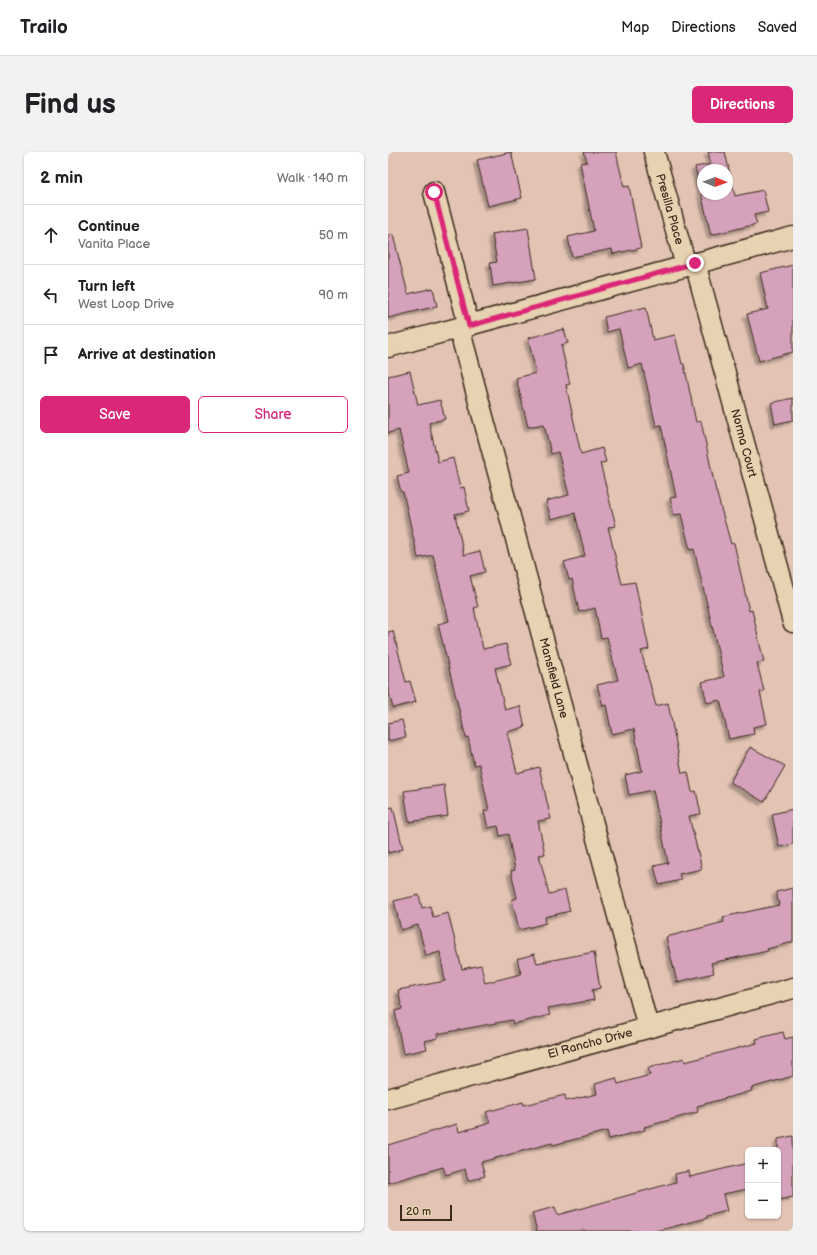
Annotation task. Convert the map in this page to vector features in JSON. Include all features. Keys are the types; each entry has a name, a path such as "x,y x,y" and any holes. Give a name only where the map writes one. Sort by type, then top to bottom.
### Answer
{"street":[{"name":"Presilla Place","path":"654,152 690,265"},
{"name":"Mansfield Lane","path":"434,192 464,327 648,1028"},
{"path":"388,347 793,237"},
{"name":"Norma Court","path":"690,265 793,622"},
{"name":"El Rancho Drive","path":"388,1099 793,988"}],"building":[{"path":"511,152 522,198 488,206 477,160"},
{"path":"584,152 616,152 624,187 629,186 641,248 613,254 612,249 572,257 568,237 594,231 580,163 587,162"},
{"path":"708,152 725,152 728,164 711,164"},
{"path":"733,187 735,196 763,190 768,212 754,215 757,224 711,235 703,200 733,200"},
{"path":"528,228 536,279 493,286 490,263 497,262 492,234"},
{"path":"388,235 393,235 408,294 433,288 437,306 388,318"},
{"path":"793,265 793,352 759,361 747,314 768,309 760,273"},
{"path":"646,307 653,340 675,335 682,364 684,364 696,422 701,421 715,487 731,544 734,543 749,611 752,610 764,662 757,663 764,691 760,692 767,724 753,727 754,734 729,739 720,700 707,703 702,682 724,677 694,549 690,550 681,514 674,515 670,498 676,497 661,425 656,426 642,364 628,368 619,329 607,332 604,317"},
{"path":"564,329 568,343 561,345 570,384 566,385 581,454 602,448 606,462 600,463 616,526 608,527 622,584 635,582 649,649 641,651 656,706 668,703 682,773 688,772 692,792 696,791 701,814 689,816 702,869 679,874 681,880 659,885 654,866 668,863 653,790 629,795 625,775 642,771 634,729 612,734 606,705 603,706 597,685 618,680 607,637 601,638 595,608 579,612 572,579 569,580 564,562 585,556 575,513 551,519 546,501 569,495 558,452 551,454 544,424 528,427 516,378 536,373 528,338"},
{"path":"410,371 418,405 440,400 445,419 429,423 438,462 453,458 460,488 464,487 469,511 455,514 464,555 480,551 485,572 470,576 478,607 474,608 483,649 506,644 511,664 495,668 505,710 520,706 525,727 507,732 517,773 539,767 551,819 538,821 545,854 539,855 549,894 565,890 570,911 545,917 546,923 519,930 512,900 517,898 511,871 515,870 508,834 500,836 498,826 488,828 484,811 489,810 479,764 474,765 468,737 466,738 438,624 449,621 433,555 418,558 403,492 401,492 397,476 409,473 399,430 388,433 388,376"},
{"path":"793,398 793,420 775,424 771,403"},
{"path":"393,631 406,682 410,681 416,702 393,708 388,689 388,632"},
{"path":"402,720 406,737 388,741 388,723"},
{"path":"750,747 785,766 764,802 730,782"},
{"path":"444,785 448,816 409,822 404,791"},
{"path":"393,807 403,849 388,853 388,808"},
{"path":"793,809 793,844 779,847 772,814"},
{"path":"793,888 793,942 767,949 768,951 711,963 714,973 677,982 666,937 724,922 723,917 779,905 776,892"},
{"path":"419,895 422,908 430,906 433,917 448,913 462,969 481,965 485,983 521,974 517,959 534,954 537,963 594,952 600,988 592,990 594,1000 548,1008 550,1015 513,1024 512,1020 437,1034 438,1038 425,1041 427,1049 403,1054 395,1011 402,1009 398,990 445,981 440,952 426,956 418,925 401,930 394,901"},
{"path":"783,1032 785,1039 793,1037 793,1076 751,1088 752,1091 697,1106 698,1112 644,1127 645,1130 609,1139 607,1131 553,1145 552,1143 481,1162 485,1176 468,1181 465,1169 446,1175 443,1167 388,1183 388,1145 457,1124 459,1132 490,1123 486,1112 523,1102 524,1105 565,1095 566,1101 597,1094 595,1084 616,1078 618,1084 650,1075 648,1068 684,1058 685,1062 757,1043 756,1039"},
{"path":"793,1136 793,1197 781,1199 781,1147 778,1147 778,1139"},
{"path":"745,1164 745,1190 723,1194 727,1211 707,1216 707,1218 656,1231 537,1231 532,1213 555,1207 557,1215 676,1182 675,1174 689,1171 690,1177"}],"route":[{"path":"434,192 469,326 695,263"}]}
